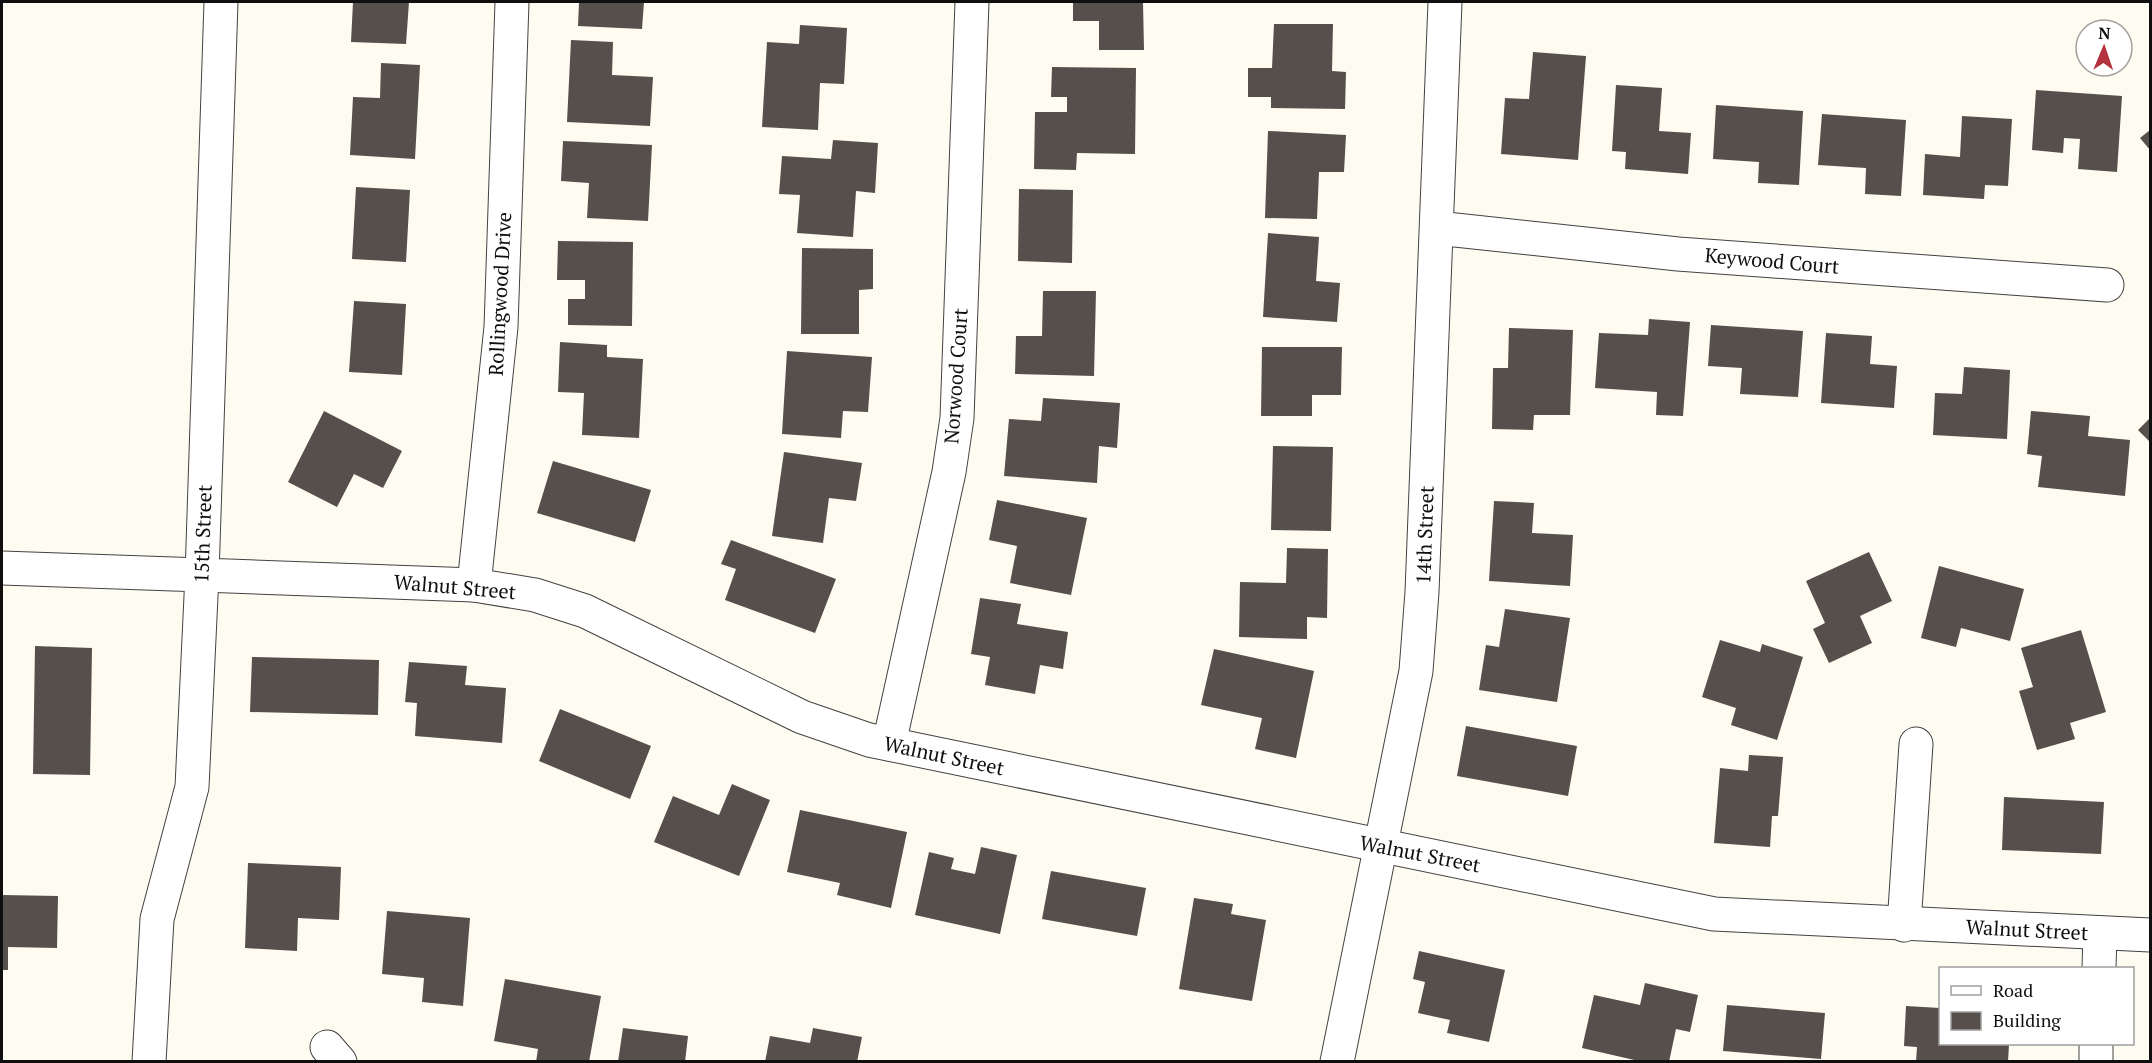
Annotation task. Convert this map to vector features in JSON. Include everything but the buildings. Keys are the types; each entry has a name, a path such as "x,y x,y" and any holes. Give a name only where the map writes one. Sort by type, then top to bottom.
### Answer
{"street":[{"name":"15th Street","path":"149,1062 158,919 192,787 202,575 221,2"},
{"name":"Rollingwood Drive","path":"474,585 488,477 501,327 512,2"},
{"name":"Norwood Court","path":"889,744 941,506 957,418 972,2"},
{"name":"14th Street","path":"1336,1062 1416,671 1422,592 1444,2"},
{"name":"Keywood Court","path":"1437,228 1678,254 2107,285"},
{"name":"Walnut Street","path":"2,568 474,585 535,595 585,611 802,717 889,744 1714,914 1904,925 2151,935"},
{"path":"1904,925 1916,744"},
{"path":"2099,967 2100,933"},
{"path":"2096,1045 2096,1062"}]}
